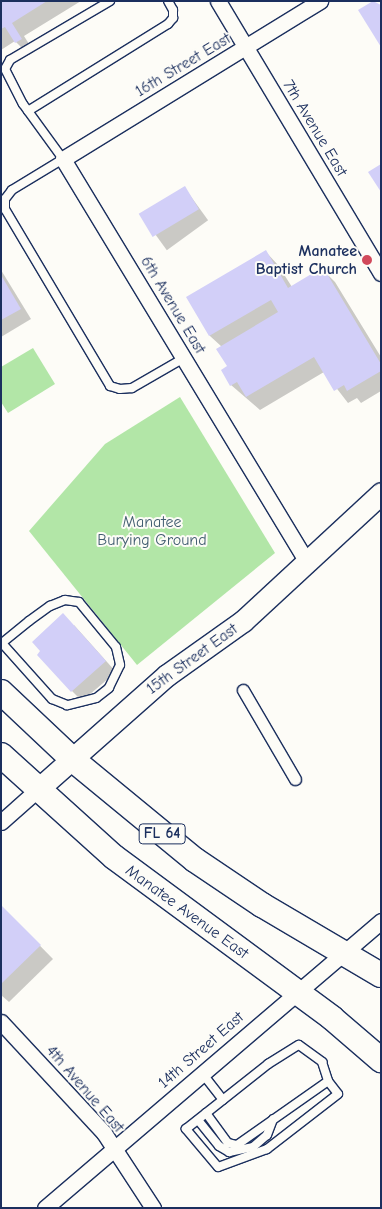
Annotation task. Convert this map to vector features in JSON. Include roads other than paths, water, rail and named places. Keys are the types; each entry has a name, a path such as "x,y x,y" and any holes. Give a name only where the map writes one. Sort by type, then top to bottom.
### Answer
{"main road":[{"name":"15th Street East","path":"37,790 167,675 243,621 381,493"},
{"name":"FL 64","path":"1,692 72,759 195,860 262,906 341,954 381,975"},
{"name":"Manatee Avenue East","path":"1,755 37,790 114,858 296,991 381,1060"}],"street":[{"name":"7th Avenue East","path":"218,1 381,273"},
{"name":"16th Street East","path":"63,159 320,1"},
{"name":"6th Avenue East","path":"63,159 307,562"},
{"path":"243,690 295,778"},
{"name":"15th Street East","path":"1,822 37,790"},
{"name":"14th Street East","path":"45,1208 296,991 381,921"},
{"name":"4th Avenue East","path":"1,1022 104,1133 153,1208"}],"lane":[{"name":"6th Avenue East","path":"63,159 28,111 6,69 10,60 110,1"},
{"path":"28,111 168,24 173,18 173,10 168,1"},
{"path":"63,159 12,190 5,199 5,209 110,386 120,389 132,388 184,358"},
{"path":"65,600 79,602 116,647 120,666 109,688 96,698 67,705 52,699 1,644 50,606 65,600"},
{"path":"299,1045 322,1062 328,1080 338,1094 267,1148 239,1162 218,1167 186,1129 268,1064 299,1045"},
{"path":"202,1073 223,1100"},
{"path":"206,1113 228,1143 237,1145 328,1080"},
{"path":"198,1120 219,1146 229,1152 252,1147 267,1135 274,1118"}],"place":[{"name":"Manatee Baptist Church","path":"367,260"}],"park label":[{"name":"Manatee Burying Ground","path":"152,531"}]}
